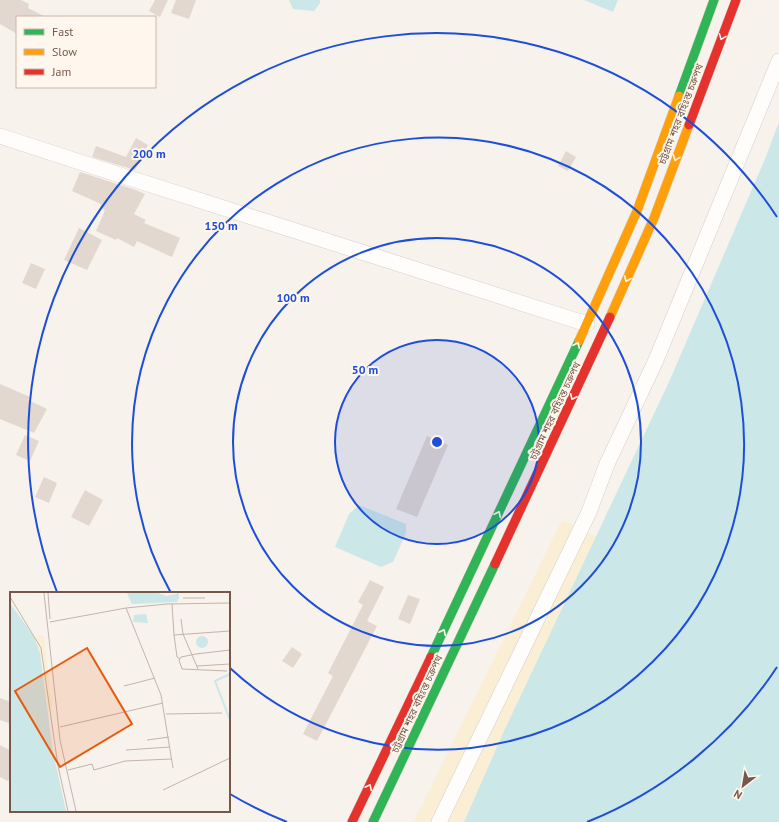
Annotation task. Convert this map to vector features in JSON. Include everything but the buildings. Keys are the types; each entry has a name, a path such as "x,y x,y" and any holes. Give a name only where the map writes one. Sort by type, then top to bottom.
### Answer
{"main road":[{"name":"চট্টগ্রাম শহর বহিঃস্ত চক্রপথ","path":"352,822 463,590 637,211 714,0"},
{"name":"চট্টগ্রাম শহর বহিঃস্ত চক্রপথ","path":"373,822 610,317 654,218 736,0"}],"street":[{"path":"439,822 453,790 589,512 607,464 656,360 779,61"},
{"path":"0,136 586,324"}],"sand":[{"path":"562,520 596,536 504,731 464,822 414,822"}],"water":[{"path":"289,0 320,0 320,3 314,11 293,9"},
{"path":"584,0 618,0 613,12"},
{"path":"779,122 779,822 464,822 504,731 669,382 765,159"},
{"path":"359,505 406,524 406,533 393,562 381,567 335,547 349,514"}],"traffic: fast":[{"path":"679,96 714,0"},
{"path":"431,657 579,341"},
{"path":"373,822 495,564"}],"traffic: slow":[{"path":"579,341 637,211 679,96"},
{"path":"610,317 654,218 689,125"}],"traffic: jam":[{"path":"689,125 736,0"},
{"path":"495,564 610,317"},
{"path":"352,822 431,657"}]}
